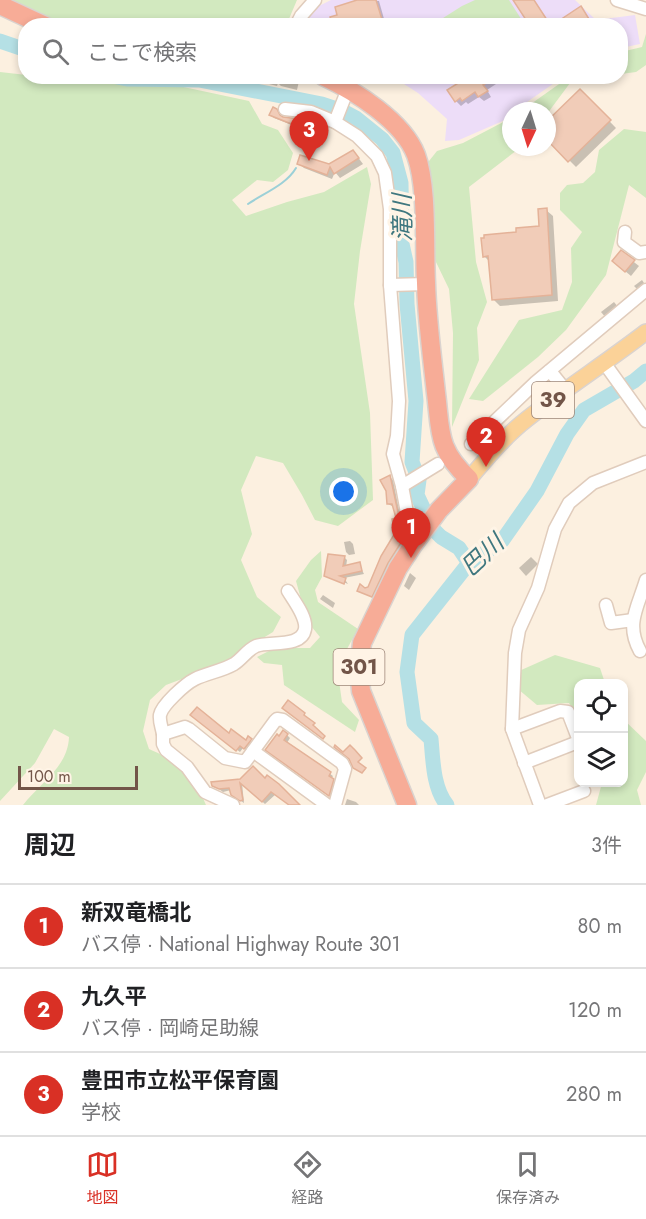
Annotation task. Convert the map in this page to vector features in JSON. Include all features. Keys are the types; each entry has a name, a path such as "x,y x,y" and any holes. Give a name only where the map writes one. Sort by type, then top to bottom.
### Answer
{"highway":[{"path":"0,5 28,18"},
{"path":"348,88 392,123 405,136 416,154 423,191 426,284 441,436 448,456 469,479"},
{"name":"301","path":"407,805 361,691 359,669 363,643 368,628 398,568 416,540 439,510 469,479"}],"main road":[{"name":"39","path":"469,479 507,436 526,419 566,391 608,369 646,332"}],"street":[{"path":"300,18 315,0"},
{"path":"617,0 646,9"},
{"path":"335,122 348,88"},
{"path":"285,109 311,112 335,122 357,136 377,156 386,173 390,209 390,285 399,401 397,435 393,454 405,484 416,540"},
{"path":"625,232 624,242 639,253 646,252"},
{"path":"390,285 426,284"},
{"path":"471,444 509,405 646,290"},
{"path":"608,369 646,421"},
{"path":"550,371 566,391"},
{"path":"540,805 512,729 515,653 519,630 538,588 555,529 569,503 585,488 646,462"},
{"path":"405,484 438,464"},
{"path":"644,652 634,637 633,620 646,580"},
{"path":"233,805 205,792 187,767 166,750 159,718 162,709 192,680 236,663 250,649 258,645 299,639 305,625 288,591"},
{"path":"606,605 610,623 633,620"},
{"path":"512,729 560,711 568,712 576,733"},
{"path":"163,734 185,727 225,758 245,762 275,721 283,720 342,763 345,769 335,805"},
{"path":"524,763 574,742"},
{"path":"253,751 327,805"},
{"path":"547,805 584,791"}],"shaded area":[{"path":"331,0 575,0 594,18 306,18 316,3 319,6"},
{"path":"635,15 640,44 628,47 628,18 612,18"},
{"path":"404,84 553,84 527,102 502,102 502,121 459,140 445,141 447,119 418,93"}],"green space":[{"path":"0,0 297,0 289,18 41,18"},
{"path":"475,0 509,0 521,18 443,18"},
{"path":"646,34 646,65 636,72 628,73 628,50 642,47"},
{"path":"0,72 18,74 18,84 179,86 249,101 262,124 278,130 293,153 288,170 273,182 257,180 232,200 246,216 324,192 367,167 371,184 354,304 370,413 373,500 338,526 315,520 283,463 256,456 241,490 252,534 241,560 257,597 281,617 273,632 219,665 166,685 150,700 143,731 149,749 178,764 191,776 206,805 23,805 52,774 64,757 69,737 54,729 35,763 0,801"},
{"path":"559,84 569,84 556,102 534,102"},
{"path":"502,123 502,156 509,156 469,187 476,262 487,302 477,328 479,360 452,427 453,333 449,289 435,260 431,237 429,161 437,151 463,143"},
{"path":"624,129 646,132 646,198 629,185 606,275 566,330 538,357 483,401 469,399 519,320 562,310 572,282 571,248 582,232 560,210 560,193 567,185 583,183 595,172 599,150"},
{"path":"321,551 322,577 315,590 318,602 358,629 337,667 342,702 359,720 355,732 284,685 282,665 264,663 257,657 275,648 310,648 320,637 307,621 296,581 311,560"},
{"path":"555,655 600,668 604,679 574,679 574,711 569,703 537,705 518,689 519,671"},
{"path":"628,724 646,741 646,772 637,790 641,805 596,805 601,787 628,787"}],"building":[{"path":"357,0 376,0 382,18 330,18 337,15 335,7"},
{"path":"513,0 534,0 546,18 525,18"},
{"path":"581,6 588,18 563,18"},
{"path":"457,84 485,84 483,85 488,91 478,97 475,92 462,101 460,98 455,102 447,90"},
{"path":"580,89 611,120 568,162 556,149 556,112"},
{"path":"273,107 283,117 308,120 304,129 269,115"},
{"path":"353,150 359,158 334,174 330,167 327,175 297,164 300,155 329,164"},
{"path":"547,208 552,295 492,300 488,256 483,257 481,238 484,238 484,235 516,232 516,228 539,226 538,209"},
{"path":"621,250 635,260 625,272 612,261"},
{"path":"390,475 403,536 396,537 402,541 388,563 372,597 357,591 360,584 365,588 368,587 381,556 395,533 392,519 396,518 392,504 387,504 386,491 380,480"},
{"path":"328,554 345,556 343,566 360,562 362,571 340,576 346,578 344,584 324,576"},
{"path":"288,700 315,723 313,725 325,736 323,739 282,708"},
{"path":"197,707 229,733 231,729 246,740 248,736 252,739 244,749 240,746 236,751 190,715"},
{"path":"283,730 288,734 284,740 331,772 329,776 334,779 329,796 265,750"},
{"path":"335,745 343,752 350,745 355,750 362,758 358,762 366,768 362,773 353,768 349,759 334,747"},
{"path":"253,766 265,778 267,775 279,784 300,805 289,805 271,792 262,802 240,783 243,800 240,801 231,795 229,788 219,789 212,786 211,782 240,779"}],"waterway":[{"name":"滝川","path":"0,41 18,47"},
{"name":"滝川","path":"220,84 322,104 343,111 356,118 382,139 393,153 401,183 402,244 406,262 407,304 416,401 412,462 419,480 417,495 433,529 459,548 469,563"},
{"path":"248,204 281,184 296,168"},
{"name":"巴川","path":"447,805 436,782 431,739 414,723 407,672 412,635 469,563 502,541 537,491 567,434 584,410 634,381 646,371"}],"place":[{"name":"豊田市立松平保育園","path":"309,161"},
{"name":"九久平","path":"486,467"},
{"name":"新双竜橋北","path":"411,558"}]}
